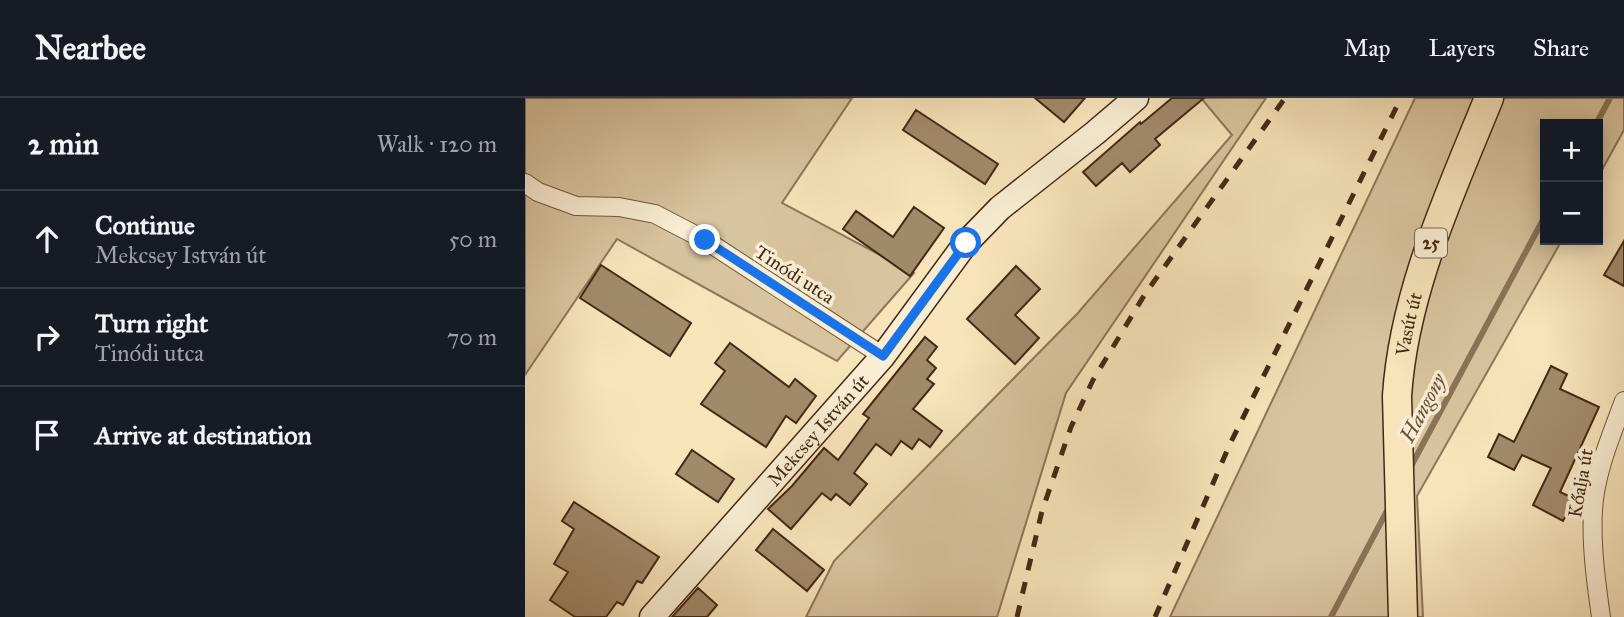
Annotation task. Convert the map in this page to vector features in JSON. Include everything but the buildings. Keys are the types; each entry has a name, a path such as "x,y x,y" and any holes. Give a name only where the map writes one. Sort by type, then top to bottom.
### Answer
{"main road":[{"name":"Vasút út","path":"1403,617 1397,396 1403,342 1437,227 1489,98"}],"street":[{"name":"Mekcsey István út","path":"652,617 883,356 966,243 1000,208 1095,134 1136,98"},
{"name":"Tinódi utca","path":"525,183 538,192 576,206 619,207 655,214 705,240 883,356"},
{"name":"Kőalja út","path":"1601,617 1593,543 1593,508 1609,441 1624,401"}],"shaded area":[{"path":"525,98 852,98 782,203 914,273 837,361 617,239 525,375"},
{"path":"1201,98 1266,98 1066,393 997,617 806,617 834,561 1077,314 1232,135"},
{"path":"1415,98 1624,98 1624,130 1603,168 1603,119 1540,119 1540,245 1559,245 1417,496 1423,617 1170,617"}],"waterway":[{"name":"Hangony","path":"1599,119 1610,98"},
{"name":"Hangony","path":"1409,470 1540,225"},
{"name":"Hangony","path":"1331,617 1389,507"}],"railway":[{"path":"1017,617 1042,511 1071,427 1093,380 1145,294 1285,98"},
{"path":"1155,617 1230,444 1401,98"}],"route":[{"path":"705,240 883,356 966,243"}]}
